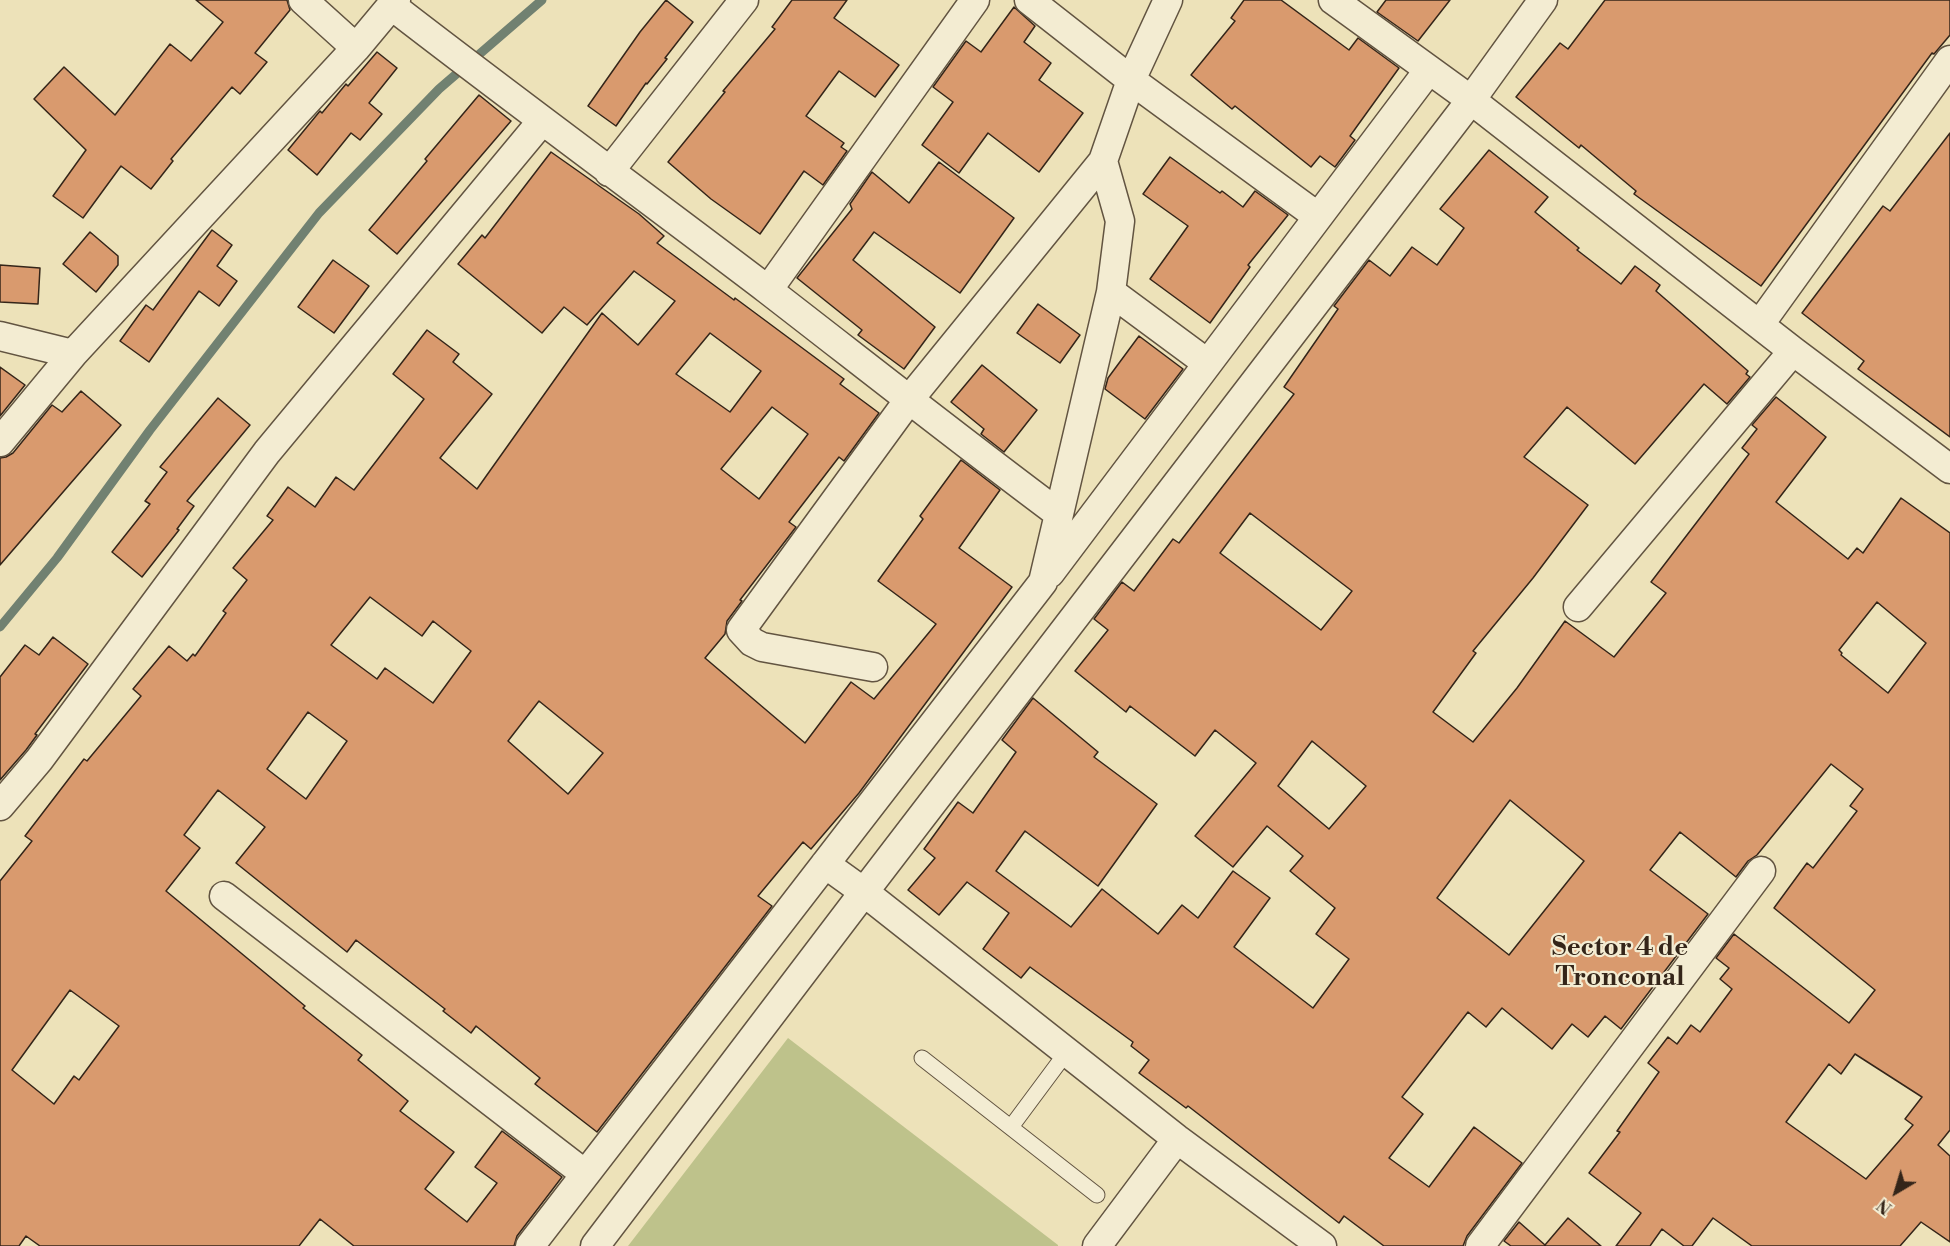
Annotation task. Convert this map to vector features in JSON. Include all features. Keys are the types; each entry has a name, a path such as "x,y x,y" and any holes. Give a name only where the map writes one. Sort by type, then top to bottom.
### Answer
{"street":[{"path":"303,0 356,48"},
{"path":"609,172 744,0"},
{"path":"768,290 975,0"},
{"path":"1029,0 1131,80 1317,216"},
{"path":"873,667 762,647 752,642 741,630 908,401 1103,161 1131,80 1168,0"},
{"path":"1334,0 1428,71 1471,100 1793,351 1950,469"},
{"path":"595,1246 1471,100 1543,0"},
{"path":"0,442 73,354 356,48 400,9 531,113 768,290 908,401 1059,514"},
{"path":"1760,324 1950,60"},
{"path":"530,1246 1043,582 1428,71"},
{"path":"0,806 39,760 267,452 531,113"},
{"path":"1043,582 1111,292 1120,220 1103,161"},
{"path":"1111,292 1207,363"},
{"path":"0,336 73,354"},
{"path":"1578,607 1793,351"},
{"path":"825,864 864,892 1177,1139 1322,1246"},
{"path":"1480,1246 1761,871"},
{"path":"224,896 585,1174"},
{"path":"1097,1246 1177,1139"}],"lane":[{"path":"1011,1127 1066,1053"},
{"path":"922,1058 1097,1195"}],"green space":[{"path":"788,1038 1058,1245 1058,1246 628,1246"}],"building":[{"path":"196,0 287,0 290,10 255,53 267,62 240,94 232,87 171,159 173,161 151,189 121,166 83,218 53,196 86,150 34,99 64,67 115,115 170,44 191,61 223,22"},
{"path":"666,0 693,22 616,126 588,106 640,32"},
{"path":"792,0 847,0 834,18 899,65 875,97 839,71 806,116 844,143 841,147 847,151 823,185 804,171 760,234 711,199 668,162 775,29 772,27"},
{"path":"1244,0 1281,0 1349,50 1358,38 1399,68 1350,136 1355,140 1335,167 1320,156 1311,167 1235,106 1232,109 1191,75 1235,21 1231,18"},
{"path":"1386,0 1450,0 1418,41 1377,12"},
{"path":"1605,0 1950,0 1950,35 1934,54 1932,53 1761,286 1634,194 1636,191 1581,145 1579,148 1516,97 1560,43 1568,49"},
{"path":"1014,7 1035,26 1024,42 1051,63 1039,80 1083,113 1039,172 988,133 959,173 922,145 953,102 933,87 966,41 981,52"},
{"path":"377,52 397,68 369,103 382,114 360,140 351,133 317,175 288,150 320,111 322,113"},
{"path":"479,95 511,121 397,254 369,230"},
{"path":"1950,133 1950,437 1858,369 1864,361 1802,313 1883,206 1890,211"},
{"path":"1489,150 1548,197 1535,212 1579,248 1577,250 1621,284 1635,266 1660,285 1656,291 1748,371 1746,374 1750,377 1727,404 1704,384 1635,464 1567,407 1524,457 1588,505 1533,578 1473,651 1476,653 1433,712 1473,742 1517,688 1565,621 1614,657 1666,593 1651,582 1749,454 1742,448 1757,429 1752,425 1776,397 1826,437 1776,502 1848,559 1857,548 1863,553 1901,498 1950,533 1950,1130 1938,1145 1950,1156 1950,1242 1921,1222 1900,1246 1752,1246 1713,1218 1692,1246 1684,1246 1662,1229 1650,1246 1616,1246 1641,1213 1589,1173 1620,1132 1617,1131 1659,1072 1648,1063 1668,1037 1677,1044 1691,1025 1700,1032 1732,989 1720,979 1729,968 1716,958 1734,934 1849,1023 1875,990 1774,908 1807,863 1813,868 1857,811 1850,806 1863,789 1831,764 1757,855 1748,861 1736,877 1680,832 1650,870 1708,914 1621,1029 1605,1016 1588,1037 1572,1024 1552,1049 1502,1008 1486,1027 1468,1012 1402,1097 1423,1114 1389,1158 1429,1187 1474,1127 1522,1163 1467,1236 1463,1246 1384,1246 1344,1216 1339,1223 1188,1106 1186,1108 1139,1073 1149,1060 1131,1046 1133,1042 1030,967 1021,978 983,949 1009,913 967,882 939,915 908,890 935,858 924,849 958,802 973,813 1016,752 1002,740 1033,698 1098,752 1094,757 1157,804 1098,886 1025,831 996,871 1071,927 1102,889 1158,934 1182,905 1198,918 1233,871 1270,898 1234,947 1313,1008 1349,959 1316,934 1335,908 1290,871 1303,856 1267,826 1233,867 1195,836 1256,763 1215,730 1195,756 1130,706 1126,712 1075,671 1108,630 1094,619 1122,582 1134,591 1173,539 1179,543 1294,394 1284,387 1338,309 1334,306 1369,260 1390,276 1412,247 1437,265 1464,228 1440,209","holes":["1250,513 1352,591 1321,630 1220,553","1877,602 1926,643 1888,693 1841,655 1839,650","1312,741 1366,786 1329,829 1278,786","1510,800 1584,861 1509,955 1437,898","1855,1054 1922,1097 1905,1119 1913,1125 1866,1179 1786,1122 1829,1064 1841,1074"]},
{"path":"551,152 639,214 664,236 657,243 844,379 840,384 879,413 844,461 839,457 789,522 796,527 740,600 742,601 727,621 725,634 705,658 805,743 851,682 874,699 936,624 878,581 923,519 920,516 961,460 1000,490 959,548 1012,587 859,793 811,849 803,842 758,896 772,906 597,1132 535,1084 540,1078 476,1026 471,1033 443,1011 445,1009 356,940 347,952 236,863 265,827 218,790 184,835 200,848 166,891 305,1006 303,1008 362,1055 358,1060 408,1101 400,1111 454,1152 425,1189 467,1222 497,1183 475,1167 502,1131 562,1177 517,1236 514,1246 354,1246 320,1219 299,1246 40,1246 26,1236 19,1246 0,1246 0,881 32,841 25,836 84,759 87,761 141,696 133,689 169,646 187,661 193,654 195,656 226,613 223,611 247,580 233,568 273,520 267,516 288,487 315,507 336,477 354,490 424,399 393,374 427,330 459,354 453,362 492,394 440,458 477,489 602,313 638,345 675,301 634,271 587,325 564,307 542,333 458,264 482,235 485,238","holes":["710,333 761,371 730,412 676,374","772,407 808,434 759,499 721,469","370,597 422,636 433,621 471,651 433,703 385,668 377,679 331,645","539,701 603,753 568,794 508,741","308,712 347,741 306,799 267,769","70,990 119,1026 79,1080 74,1076 54,1104 12,1070"]},
{"path":"1170,157 1243,207 1255,191 1288,215 1248,265 1250,267 1210,323 1150,279 1188,226 1143,194"},
{"path":"939,162 1014,218 960,293 874,232 853,260 935,327 904,369 858,335 862,330 797,278 852,209 850,204 872,172 909,203"},
{"path":"212,230 232,245 217,266 237,281 219,306 199,291 149,362 120,341 146,305 153,310"},
{"path":"90,232 118,256 118,265 96,292 63,264"},
{"path":"333,260 369,286 334,333 298,307"},
{"path":"0,265 40,268 38,304 0,302"},
{"path":"1038,304 1080,335 1060,363 1017,333"},
{"path":"1139,336 1183,369 1145,419 1105,389 1108,378"},
{"path":"982,365 1037,410 1004,452 981,434 984,429 951,402"},
{"path":"0,367 25,385 0,416"},
{"path":"81,391 121,425 0,565 0,458 13,453 52,405 62,412"},
{"path":"218,398 250,425 187,501 194,506 177,529 179,530 142,577 112,552 150,504 145,501 167,472 160,467"},
{"path":"53,637 88,664 35,734 37,735 26,750 0,780 0,677 25,645 39,655"},
{"path":"1568,1218 1601,1246 1511,1246 1504,1241 1519,1222 1545,1245"}],"waterway":[{"path":"0,627 57,558 150,430 319,213 439,89 542,0"}],"district":[{"name":"Sector 4 de Tronconal","path":"1620,964"}]}
